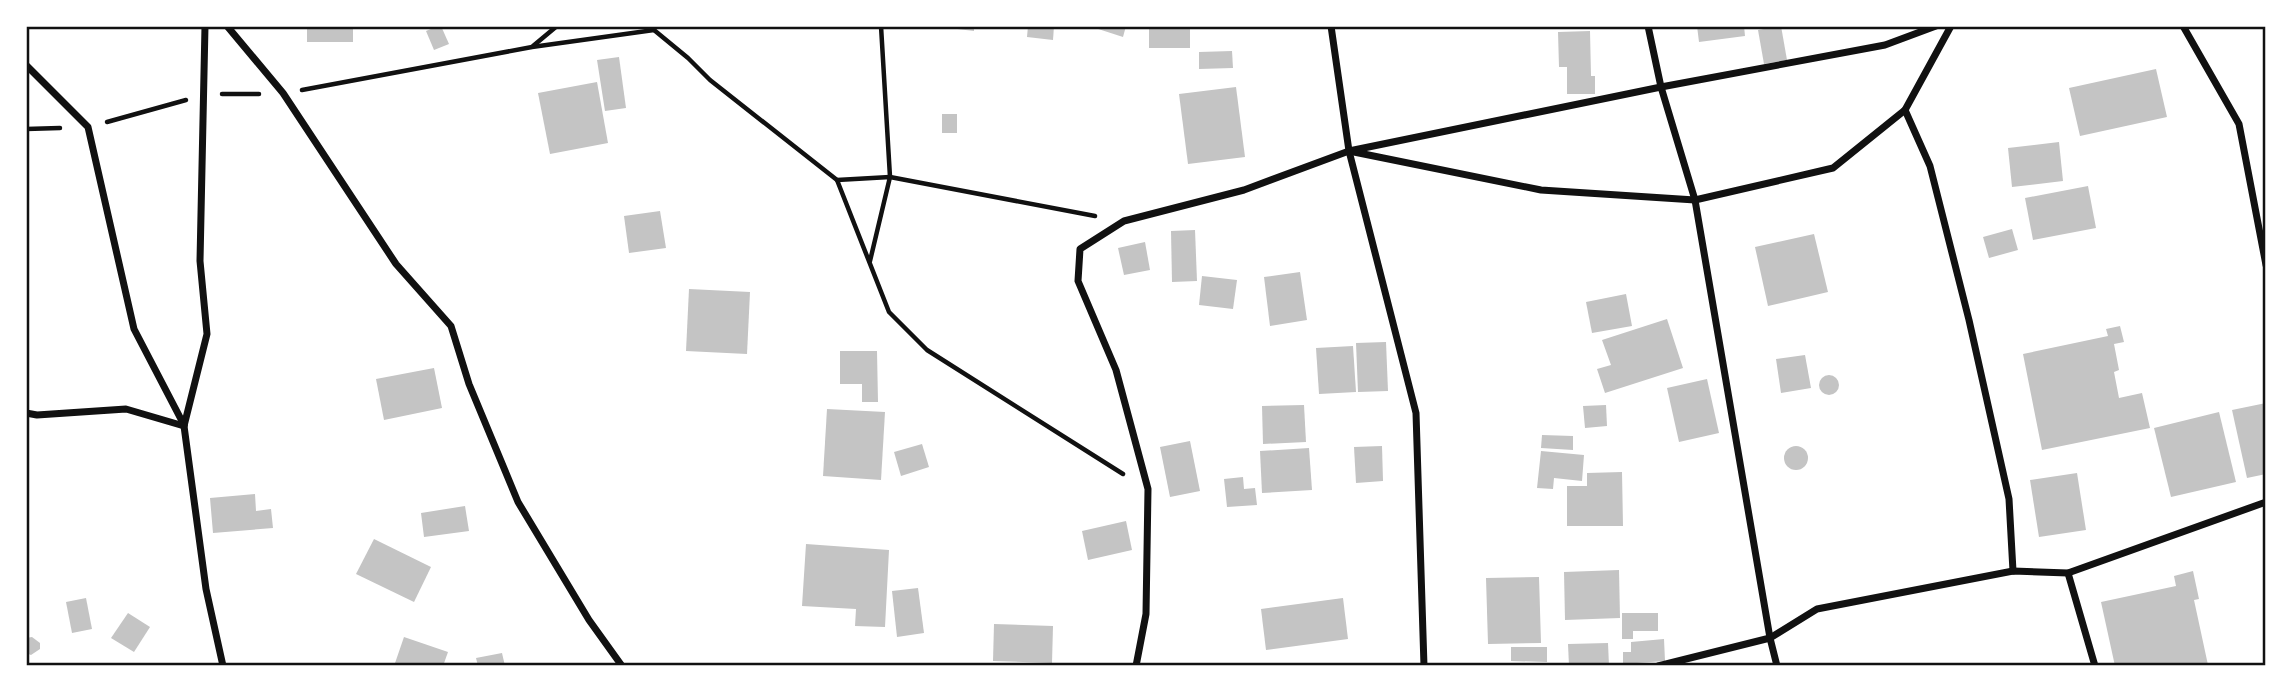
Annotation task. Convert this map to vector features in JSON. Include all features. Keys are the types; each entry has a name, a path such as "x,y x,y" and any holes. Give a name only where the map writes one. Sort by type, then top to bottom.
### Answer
{"street":[{"path":"184,426 207,334 200,261 205,26"},
{"path":"228,26 283,93 396,264 451,326 469,384 518,502 589,620 622,666"},
{"path":"1331,26 1349,151 1416,413 1424,666"},
{"path":"1648,26 1661,87 1695,200 1777,666"},
{"path":"1136,666 1146,614 1148,489 1116,370 1078,281 1080,249 1124,221 1244,190 1349,151 1661,87 1885,45 1936,26"},
{"path":"1349,151 1541,191 1695,200 1833,168 1905,110 1951,26"},
{"path":"2182,26 2239,124 2266,265"},
{"path":"26,65 88,127 134,329 184,426 206,589 223,666"},
{"path":"1905,110 1930,166 1969,320 2009,499 2013,571"},
{"path":"26,413 37,415 126,409 184,426"},
{"path":"1658,666 1770,638 1817,609 2013,571 2067,573 2266,502"},
{"path":"2067,573 2095,666"}],"path":[{"path":"532,47 557,26"},
{"path":"870,262 890,177 881,26"},
{"path":"26,129 88,127 204,94 283,93 532,47 654,28 710,80 837,180 889,312 927,350 1148,489"},
{"path":"837,180 890,177 1031,206 1124,221"}],"building":[{"path":"307,26 353,26 353,42 307,42"},
{"path":"441,26 449,44 434,50 426,31"},
{"path":"974,26 974,31 949,28"},
{"path":"1028,26 1054,26 1053,40 1027,37"},
{"path":"1089,26 1126,26 1123,37"},
{"path":"1149,26 1190,26 1190,48 1149,48"},
{"path":"1697,26 1744,26 1745,36 1699,42"},
{"path":"1781,26 1787,60 1764,64 1758,30"},
{"path":"1590,31 1591,76 1595,76 1595,94 1567,94 1567,67 1559,67 1558,32"},
{"path":"1232,51 1233,68 1199,69 1199,52"},
{"path":"619,57 626,108 605,111 597,60"},
{"path":"2156,69 2167,117 2080,136 2069,88"},
{"path":"597,82 608,143 550,154 538,93"},
{"path":"1236,87 1245,157 1188,164 1179,94"},
{"path":"942,114 957,114 957,133 942,133"},
{"path":"2059,142 2063,181 2012,187 2008,148"},
{"path":"2088,186 2096,228 2033,240 2025,198"},
{"path":"660,211 666,248 629,253 624,216"},
{"path":"2012,229 2018,250 1989,258 1983,237"},
{"path":"1195,230 1197,281 1172,282 1171,231"},
{"path":"1814,234 1828,292 1768,306 1755,247"},
{"path":"1145,242 1150,270 1124,275 1118,248"},
{"path":"1300,272 1307,320 1270,326 1264,277"},
{"path":"1202,276 1237,280 1233,309 1199,305"},
{"path":"689,289 750,292 747,354 686,351"},
{"path":"1626,294 1632,326 1592,333 1586,302"},
{"path":"1667,319 1683,368 1605,393 1597,369 1611,365 1602,340"},
{"path":"2120,326 2124,342 2114,344 2119,370 2114,372 2119,398 2142,393 2150,428 2042,450 2023,354 2108,336 2106,329"},
{"path":"1386,342 1388,391 1358,392 1356,343"},
{"path":"1353,346 1356,392 1319,394 1316,348"},
{"path":"840,351 877,351 878,402 862,402 862,384 840,384"},
{"path":"1805,355 1811,388 1781,393 1776,359"},
{"path":"434,368 442,408 384,420 376,379"},
{"path":"1829,375 1836,378 1839,385 1836,392 1829,395 1822,392 1819,385 1822,378"},
{"path":"1707,379 1719,433 1679,442 1667,388"},
{"path":"2266,403 2266,474 2247,478 2232,410"},
{"path":"1304,405 1306,442 1263,444 1262,406"},
{"path":"1606,405 1607,426 1585,428 1583,406"},
{"path":"827,409 885,412 881,480 823,476"},
{"path":"2219,412 2236,482 2171,497 2154,428"},
{"path":"1542,435 1573,436 1573,450 1541,448"},
{"path":"1190,441 1200,491 1170,497 1160,447"},
{"path":"922,444 929,467 901,476 894,452"},
{"path":"1382,446 1383,481 1356,483 1354,447"},
{"path":"1796,446 1805,449 1808,458 1805,467 1796,470 1787,467 1784,458 1787,449"},
{"path":"1309,448 1312,490 1262,493 1260,451"},
{"path":"1541,451 1584,455 1582,481 1554,478 1553,489 1537,488"},
{"path":"1622,472 1623,526 1567,526 1567,486 1587,486 1587,473"},
{"path":"2077,473 2086,530 2039,537 2030,480"},
{"path":"1243,477 1244,489 1255,488 1257,505 1227,507 1224,479"},
{"path":"255,494 256,511 271,509 273,528 213,533 210,498"},
{"path":"465,506 469,531 424,537 421,513"},
{"path":"1126,521 1132,550 1088,560 1082,531"},
{"path":"374,539 431,567 414,602 356,574"},
{"path":"806,544 889,550 885,627 855,626 856,609 802,606"},
{"path":"1619,570 1620,618 1565,620 1564,572"},
{"path":"2193,571 2199,599 2194,600 2208,665 2115,666 2101,602 2176,586 2174,576"},
{"path":"1539,577 1541,643 1488,644 1486,578"},
{"path":"918,588 924,633 897,637 892,591"},
{"path":"86,598 92,629 72,633 66,602"},
{"path":"1343,598 1348,639 1266,650 1261,609"},
{"path":"128,613 150,627 134,652 111,638"},
{"path":"1622,613 1658,613 1658,631 1633,631 1633,639 1622,639"},
{"path":"994,624 1053,626 1052,663 993,661"},
{"path":"32,637 40,643 40,649 31,655 26,653 26,638"},
{"path":"404,637 448,652 443,666 394,666"},
{"path":"1664,639 1665,661 1623,664 1623,652 1631,652 1631,642"},
{"path":"1608,643 1609,666 1569,666 1568,644"},
{"path":"1511,647 1547,647 1547,662 1511,661"},
{"path":"502,653 505,666 478,666 476,658"}]}
